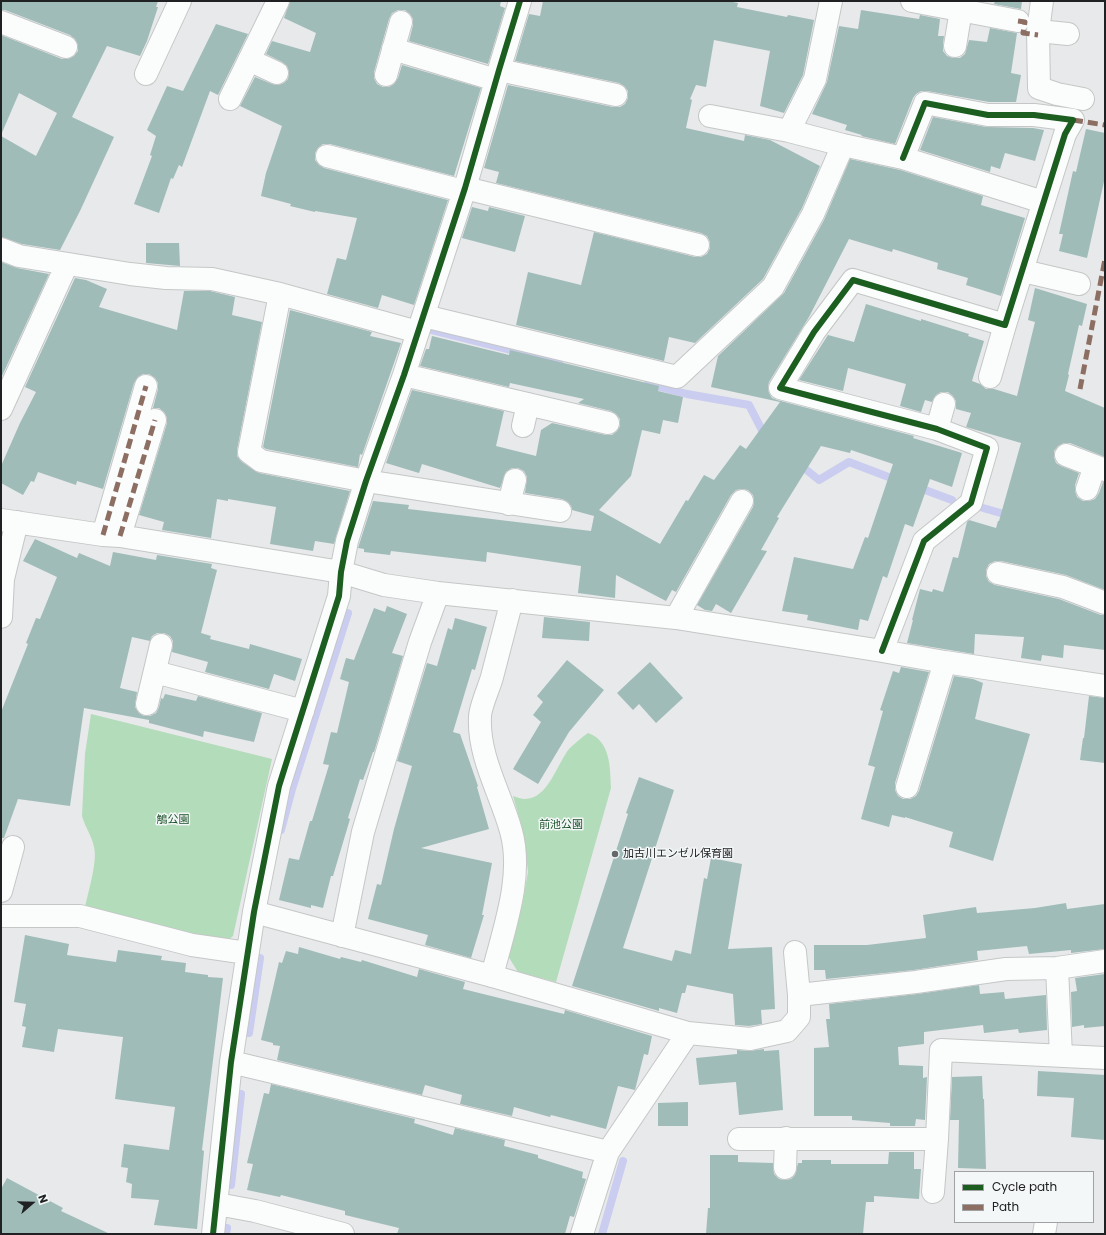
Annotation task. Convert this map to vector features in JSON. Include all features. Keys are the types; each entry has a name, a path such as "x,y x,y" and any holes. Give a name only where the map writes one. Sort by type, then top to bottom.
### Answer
{"street":[{"path":"146,74 180,1"},
{"path":"230,99 278,1"},
{"path":"213,1234 231,1062 247,953 279,786 339,596 341,572 347,541 366,481 404,376 464,190 520,1"},
{"path":"789,131 815,79 831,1"},
{"path":"912,1 968,8 1018,21"},
{"path":"1042,1 1038,31 1039,88 1083,100"},
{"path":"955,46 968,8"},
{"path":"1,22 66,47"},
{"path":"386,75 401,22"},
{"path":"1038,31 1068,34"},
{"path":"393,49 498,75 616,95"},
{"path":"249,60 277,73"},
{"path":"903,158 925,103 988,115 1034,115 1073,120 1065,134 990,377"},
{"path":"710,116 789,131 903,158 1044,202"},
{"path":"1,249 19,256 166,278 212,278 280,294 676,377 773,287 813,214 843,145"},
{"path":"327,156 698,245"},
{"path":"1,409 67,264"},
{"path":"1022,271 1078,284"},
{"path":"882,651 924,541 971,503 987,448 937,430 780,388 814,332 853,280 1005,325"},
{"path":"280,294 249,452 260,461 366,481 560,511"},
{"path":"404,376 608,423"},
{"path":"111,535 146,386"},
{"path":"523,426 528,404"},
{"path":"937,430 944,404"},
{"path":"111,535 155,420"},
{"path":"1066,455 1100,468 1087,490"},
{"path":"508,504 515,480"},
{"path":"676,618 742,501"},
{"path":"1,617 3,578 9,521 111,535 341,572 384,585 438,593 676,618 945,662 1105,686"},
{"path":"998,573 1063,587 1105,603"},
{"path":"342,936 363,832 420,642 438,593"},
{"path":"492,976 513,894 516,860 512,832 481,737 480,716 512,600"},
{"path":"146,704 161,645"},
{"path":"907,787 945,662"},
{"path":"155,672 303,711"},
{"path":"1,891 13,848"},
{"path":"254,912 492,976 688,1033 750,1039 787,1031 799,1017 799,995 795,952"},
{"path":"1,916 80,916 192,945 247,953"},
{"path":"799,995 916,982 1006,969 1058,968 1105,961"},
{"path":"1058,968 1061,1055"},
{"path":"582,1234 608,1152 688,1033"},
{"path":"934,1192 941,1050 1105,1058"},
{"path":"231,1062 608,1152"},
{"path":"785,1168 786,1138"},
{"path":"739,1139 937,1139"},
{"path":"217,1204 255,1211 343,1234"},
{"path":"1044,1234 1046,1223"}],"green space":[{"name":"鵤公園","path":"91,714 272,759 233,936 221,946 84,912 95,861 92,839 82,816 85,754"},
{"name":"前池公園","path":"588,733 596,737 601,742 608,756 611,788 556,982 518,972 508,956 522,906 528,872 523,831 513,796 525,799 540,793 551,780 569,749"}],"building":[{"path":"1,1 158,1 156,7 158,7 147,41 140,56 107,46 72,117 114,137 80,211 60,250 22,244 1,237 1,136 36,156 57,113 19,93 1,135 1,35 62,59 68,59 74,56 78,51 78,45 75,39 70,35 5,10 1,10"},
{"path":"290,1 501,1 500,6 505,8 488,64 409,41 413,19 405,10 398,10 392,13 389,19 374,72 374,78 377,84 383,87 389,87 394,84 398,78 402,65 481,88 454,176 330,144 323,144 315,153 315,160 324,168 448,200 414,305 382,295 378,308 327,294 337,258 346,260 357,218 315,212 290,206 291,204 261,196 266,173 282,126 240,106 255,77 278,85 284,83 288,79 289,72 287,66 266,54 272,41 310,52 316,33 284,18"},
{"path":"543,1 727,1 738,3 737,7 787,17 788,15 814,20 803,75 784,113 760,106 770,51 714,40 706,87 696,85 690,99 692,100 686,128 744,141 745,135 770,140 820,166 802,208 763,279 695,343 669,337 664,361 516,325 528,272 581,285 594,232 695,257 701,257 707,254 710,248 710,242 707,236 701,233 496,183 499,172 484,168 508,85 613,107 620,107 625,104 628,98 628,91 619,83 515,61 529,14 540,16"},
{"path":"995,1 1022,1 1021,9 994,4"},
{"path":"861,10 919,19 920,15 940,19 938,36 944,36 943,51 947,56 953,58 960,58 965,54 969,40 987,42 990,28 1017,33 1011,73 1021,75 1016,102 989,102 921,91 913,98 895,144 861,136 862,135 845,130 847,125 812,114 827,82 839,26 858,29"},
{"path":"216,24 248,34 218,95 210,91 182,167 179,165 173,179 171,178 159,213 134,204 152,156 150,155 156,136 147,130 167,86 183,91"},
{"path":"933,117 986,127 1033,128 1044,130 1035,161 1005,153 1000,169 991,166 990,172 920,150"},
{"path":"1086,129 1105,133 1105,177 1087,258 1059,251 1063,234 1059,234 1073,171 1076,172"},
{"path":"850,159 900,170 983,196 981,205 1025,218 1001,296 966,285 968,278 937,269 938,263 893,249 892,252 849,239 809,317 769,382 769,393 772,398 777,400 914,436 913,438 962,453 952,487 930,479 913,527 905,524 887,578 883,576 868,621 860,619 858,630 807,620 808,615 782,611 794,557 853,569 865,537 868,538 893,464 851,450 850,453 821,446 777,517 779,518 761,550 767,551 731,613 716,604 712,611 705,610 697,605 753,507 753,495 748,490 736,490 731,495 676,592 672,590 666,601 616,575 615,598 578,593 581,566 487,552 486,562 391,551 390,555 364,552 364,549 358,548 373,501 409,505 408,509 591,531 594,516 572,510 568,502 562,499 525,493 527,477 524,471 518,468 512,468 506,472 500,488 422,464 419,473 386,463 412,390 504,411 496,446 536,456 541,430 552,423 606,435 612,435 620,426 620,419 611,411 578,403 584,399 510,383 509,387 420,366 426,349 429,349 432,336 509,355 510,350 659,386 658,391 683,397 678,423 663,420 660,434 642,430 631,476 599,510 660,544 686,500 688,501 704,475 714,480 740,445 746,449 780,402 711,387 718,356 784,293 824,220"},
{"path":"472,207 488,211 489,207 525,216 515,252 462,238"},
{"path":"146,243 179,243 180,266 146,263"},
{"path":"1,262 17,268 49,274 2,376 1,376"},
{"path":"75,278 86,280 107,289 99,307 177,330 184,291 210,291 235,297 232,315 262,322 237,456 242,462 259,473 350,491 334,544 315,541 313,551 270,544 276,507 228,499 228,501 217,499 211,538 162,530 164,522 139,515 167,423 167,418 164,412 159,408 153,408 158,383 155,378 149,374 143,374 138,377 134,383 103,489 77,481 76,485 38,472 34,482 31,481 23,495 1,483 1,466 20,423 36,392 25,387"},
{"path":"1035,288 1087,304 1082,326 1079,325 1065,391 1105,408 1105,457 1070,443 1064,443 1058,446 1054,451 1054,457 1056,463 1079,473 1075,485 1075,491 1077,497 1083,501 1095,499 1103,482 1105,482 1105,590 1066,575 1001,561 995,561 989,564 986,570 986,576 989,582 995,585 1059,599 1101,615 1105,615 1105,650 1064,645 1063,658 1042,655 1041,661 1021,658 1024,637 975,634 974,654 907,643 920,589 932,592 933,589 943,592 953,557 958,558 967,522 969,520 996,528 1021,443 966,427 971,413 956,409 956,401 948,392 941,392 936,395 932,402 925,400 921,412 900,406 906,384 848,368 843,391 799,380 828,335 854,342 866,304 969,334 968,336 984,341 972,381 980,384 986,389 994,389 1017,396 1035,322 1028,320"},
{"path":"290,310 372,332 370,336 401,343 362,455 360,454 358,467 266,449 263,447"},
{"path":"35,539 77,558 79,553 110,566 113,552 156,560 157,555 212,564 211,568 217,570 201,633 211,636 210,639 249,649 250,644 302,659 295,681 274,674 269,689 205,672 208,662 172,652 173,641 170,636 164,633 157,633 152,636 150,641 132,637 120,688 137,692 135,707 139,713 144,716 150,716 156,713 161,698 163,699 165,694 196,701 198,696 262,713 254,742 204,731 203,737 149,723 149,720 84,708 70,806 18,799 4,838 1,838 1,712 28,644 26,643 36,618 40,619 57,577 23,561"},
{"path":"387,606 407,614 392,653 403,656 374,752 363,780 360,779 348,818 350,819 333,876 331,876 323,908 311,905 311,908 279,900 289,858 299,860 310,821 312,821 329,765 323,764 331,732 337,733 349,682 340,679 346,658 354,660 374,608 385,612"},
{"path":"544,617 590,622 589,641 542,638"},
{"path":"455,618 487,627 475,670 472,669 453,732 460,734 478,786 477,787 489,829 421,848 492,863 482,915 484,915 471,958 425,945 428,935 368,919 377,884 381,885 394,829 412,766 397,761 427,663 437,666 448,628 452,630"},
{"path":"567,660 604,690 569,732 538,784 513,769 541,722 533,715 543,702 537,696"},
{"path":"650,662 683,698 656,723 639,704 633,710 617,693"},
{"path":"901,667 929,672 895,783 895,790 898,796 903,799 910,799 916,796 919,791 954,676 973,679 983,683 975,719 1030,734 993,861 949,847 953,832 905,817 892,815 889,827 861,819 875,767 868,765 883,711 880,710 893,671 899,673"},
{"path":"1089,696 1105,698 1105,763 1080,760"},
{"path":"639,777 674,790 623,948 672,961 675,950 691,954 704,878 707,879 711,858 742,864 728,949 772,947 775,1009 761,1010 762,1024 749,1026 735,1025 733,994 687,985 685,993 682,993 677,1013 659,1008 659,1011 572,986 628,814 626,813"},
{"path":"1066,903 1067,909 1105,904 1105,949 1071,953 1071,950 1029,954 1027,946 977,951 978,960 914,970 826,979 825,970 814,970 814,945 867,945 926,938 923,915 976,907 977,913 1035,908"},
{"path":"25,935 69,944 67,955 116,962 118,950 162,956 161,960 186,963 185,972 208,975 208,977 223,978 202,1150 204,1151 197,1229 154,1225 159,1200 131,1198 132,1184 126,1182 128,1168 121,1167 124,1144 169,1150 175,1107 115,1099 123,1037 58,1029 54,1052 22,1047 26,1027 22,1026 26,1004 14,1002"},
{"path":"299,947 340,959 341,957 361,962 362,960 417,977 419,969 465,982 463,989 564,1014 565,1010 652,1036 648,1055 644,1054 635,1090 618,1086 606,1129 551,1115 550,1117 514,1107 512,1116 460,1104 462,1095 425,1085 422,1095 277,1060 280,1046 261,1040 279,962 282,963 286,951 298,954"},
{"path":"1105,974 1105,1026 1084,1028 1084,1025 1072,1027 1071,992 1077,991 1075,978"},
{"path":"979,985 980,994 1004,992 1005,999 1046,995 1047,1030 1019,1033 1018,1029 984,1033 983,1025 924,1032 924,1044 898,1047 899,1065 923,1066 923,1078 927,1077 925,1120 916,1119 915,1126 890,1126 890,1123 852,1120 852,1116 814,1116 814,1048 829,1047 826,1019 830,1019 829,1004"},
{"path":"764,1049 764,1051 779,1050 783,1110 739,1115 736,1082 699,1085 696,1058 737,1054 737,1050 749,1051"},
{"path":"1038,1071 1105,1075 1105,1140 1071,1137 1074,1098 1037,1096"},
{"path":"982,1076 986,1169 958,1168 959,1120 950,1120 952,1077"},
{"path":"271,1084 415,1119 414,1123 453,1135 455,1128 505,1140 504,1146 538,1155 538,1158 583,1172 582,1178 586,1179 574,1217 570,1216 565,1234 397,1234 399,1228 345,1215 345,1211 281,1195 280,1197 247,1190 253,1164 247,1163 264,1093 269,1094"},
{"path":"688,1102 688,1126 658,1126 658,1103"},
{"path":"889,1152 914,1152 914,1169 921,1169 919,1199 874,1196 874,1202 866,1202 863,1234 706,1234 708,1208 710,1208 710,1155 738,1155 738,1162 773,1163 774,1174 779,1179 785,1180 791,1179 795,1175 798,1163 802,1163 802,1160 831,1160 831,1164 888,1164"},
{"path":"7,1178 63,1208 61,1211 110,1234 1,1234 1,1189"}],"waterway":[{"path":"432,330 559,362"},
{"path":"648,384 687,394 749,405 766,438"},
{"path":"799,464 819,480 849,462 899,481"},
{"path":"917,487 952,500"},
{"path":"983,508 1011,516"},
{"path":"281,830 292,789 348,613"},
{"path":"249,1033 260,958"},
{"path":"231,1185 241,1094"},
{"path":"602,1234 623,1161"},
{"path":"226,1234 227,1228"}],"marked path":[{"path":"1018,21 1025,22 1023,33 1038,35"},
{"path":"1073,120 1105,125"},
{"path":"1080,389 1105,259"},
{"path":"103,535 146,386"},
{"path":"120,536 155,420"}],"cycle path":[{"path":"213,1234 231,1062 254,912 279,786 339,596 341,572 347,541 366,481 404,375 465,188 520,1"},
{"path":"882,651 924,541 971,503 987,448 937,429 780,388 814,332 853,280 1005,325 1065,134 1073,120 1034,115 988,115 925,103 903,158"}],"place":[{"name":"加古川エンゼル保育園","path":"615,854"}]}
